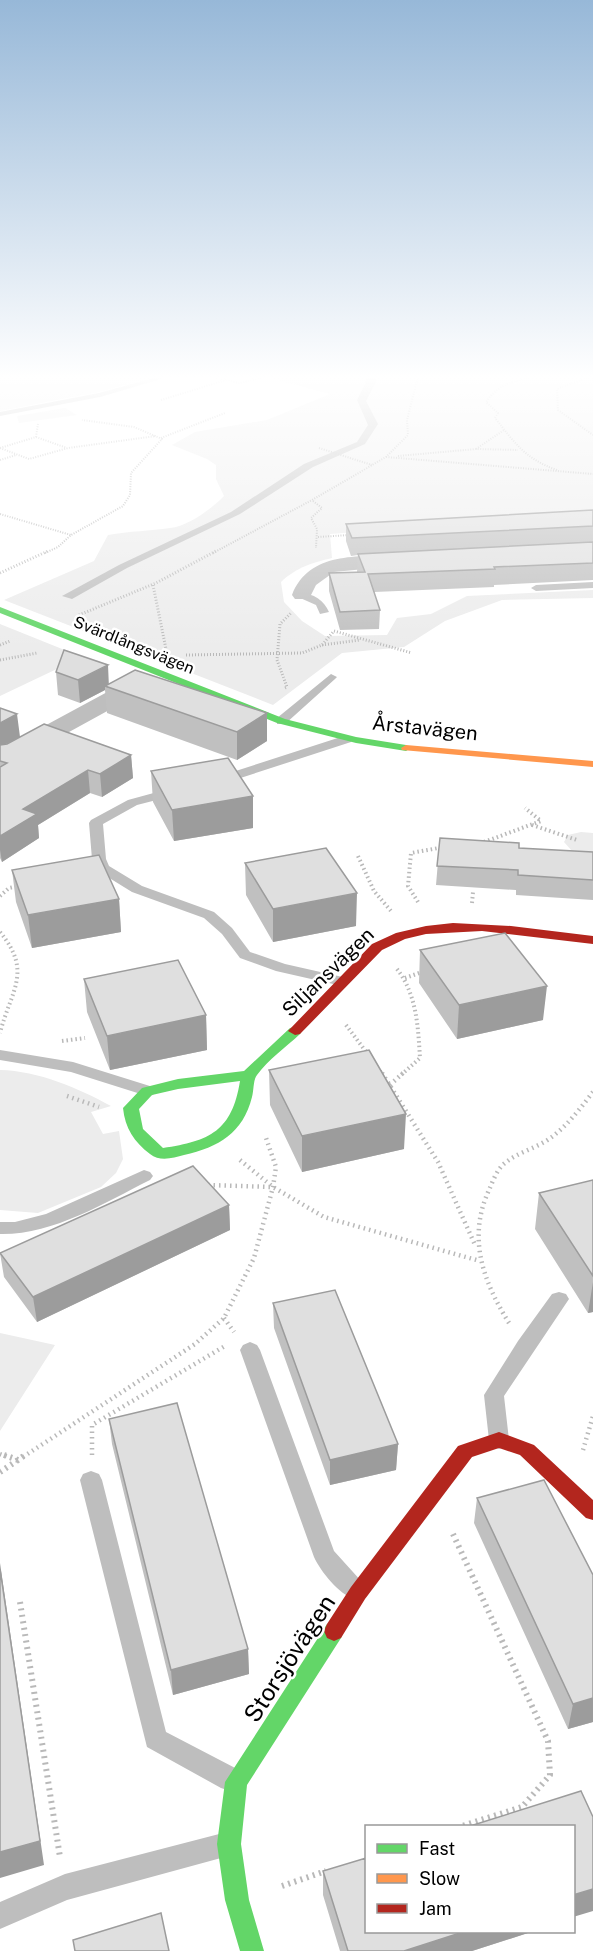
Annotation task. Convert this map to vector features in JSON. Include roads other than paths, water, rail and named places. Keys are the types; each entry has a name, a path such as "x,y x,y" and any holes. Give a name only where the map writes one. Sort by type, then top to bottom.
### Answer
{"street":[{"path":"302,595 304,585 310,577 332,567 418,560"},
{"name":"Svärdlångsvägen","path":"0,610 46,628 163,664 256,712"},
{"path":"0,760 163,664"},
{"name":"Årstavägen","path":"256,712 347,739 593,764"},
{"name":"Siljansvägen","path":"248,1075 315,1012 342,981 377,947 390,939 437,927 470,927 593,940"},
{"path":"248,1075 245,1104 234,1123 217,1140 201,1148 160,1154 137,1136 130,1122 131,1108 147,1091 178,1084 248,1075"},
{"path":"499,1440 527,1450 593,1512"},
{"name":"Storsjövägen","path":"252,1951 237,1900 229,1844 236,1782 358,1593 465,1451 499,1440"}],"lane":[{"path":"536,588 593,585"},
{"path":"302,595 320,603 324,612"},
{"path":"281,721 331,677"},
{"path":"206,784 347,739"},
{"path":"186,789 146,797 117,807 96,823 99,859 103,868 137,889 209,915 227,931 245,955 281,968 342,981"},
{"path":"0,1055 73,1067 147,1091"},
{"path":"0,1228 8,1230 43,1222 144,1176"},
{"path":"499,1440 494,1395 525,1346 559,1299"},
{"path":"250,1350 325,1557 358,1593"},
{"path":"91,1480 156,1739 236,1782"},
{"path":"0,1916 65,1887 229,1844"}]}
